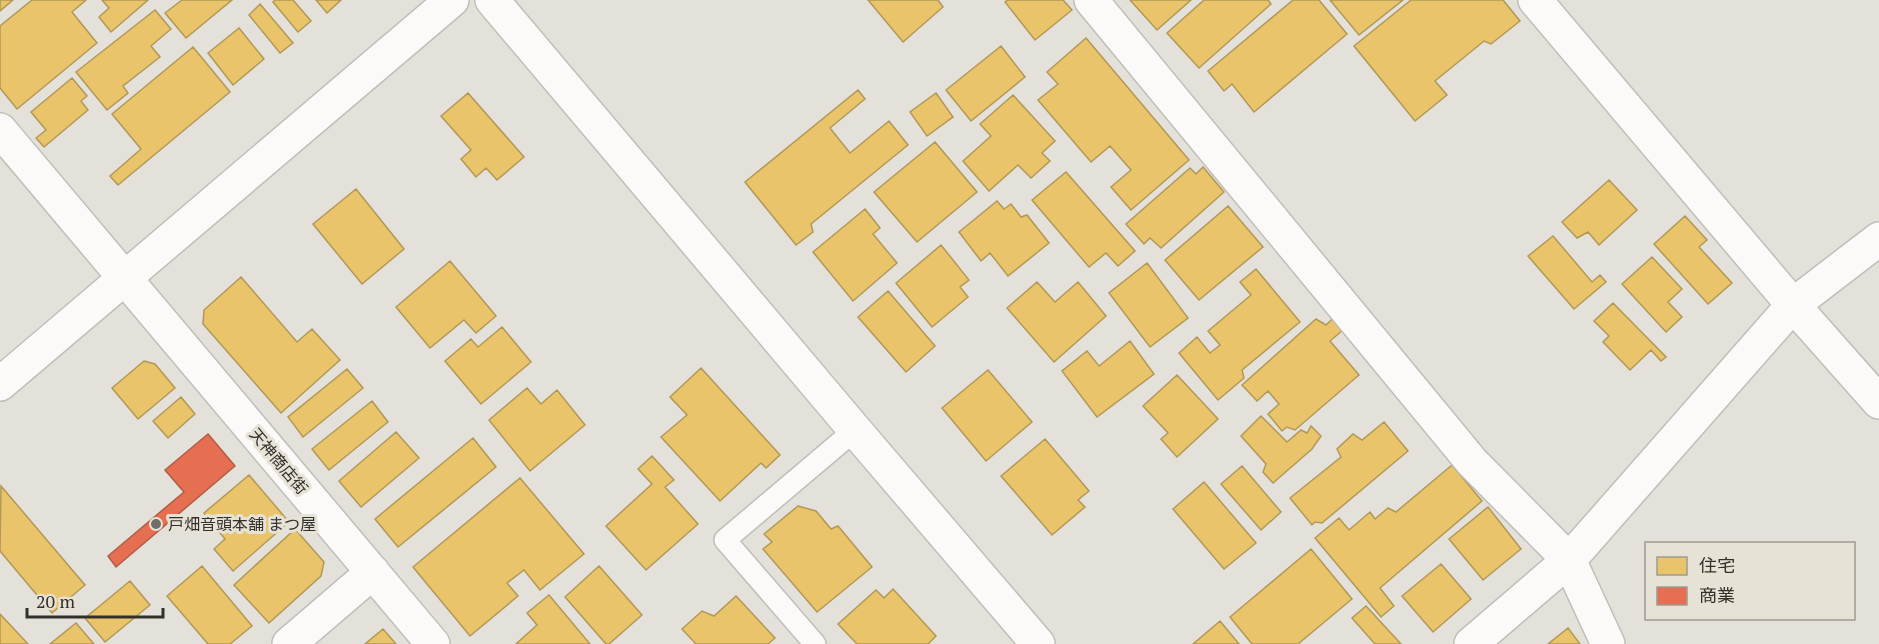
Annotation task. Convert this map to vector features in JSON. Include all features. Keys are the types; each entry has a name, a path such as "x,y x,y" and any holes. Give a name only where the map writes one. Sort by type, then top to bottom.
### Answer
{"street":[{"path":"0,384 452,0"},
{"path":"492,0 1038,644"},
{"path":"1091,0 1472,462 1569,560 1608,644"},
{"path":"1535,0 1792,305 1879,402"},
{"name":"天神商店街","path":"0,130 434,644"},
{"path":"1471,644 1569,560 1792,305 1879,239"},
{"path":"289,644 373,572"}],"lane":[{"path":"815,644 725,540 855,430"}],"building: 住宅":[{"path":"0,0 13,0 0,11"},
{"path":"32,0 86,0 72,12 97,43 17,109 0,88 0,26"},
{"path":"102,0 148,0 111,32 99,17 109,8"},
{"path":"182,0 232,0 186,38 165,13"},
{"path":"293,0 311,21 298,32 273,2"},
{"path":"316,0 341,0 327,13"},
{"path":"868,0 938,0 943,7 903,42"},
{"path":"1008,0 1063,0 1072,10 1035,40 1005,2"},
{"path":"1130,0 1191,0 1157,30"},
{"path":"1204,0 1268,0 1271,4 1199,68 1167,33"},
{"path":"1293,0 1319,0 1347,34 1254,112 1232,84 1224,91 1208,71"},
{"path":"1330,0 1403,0 1359,35"},
{"path":"1411,0 1503,0 1520,21 1491,44 1484,41 1435,81 1447,95 1415,121 1354,46"},
{"path":"260,4 293,43 280,53 249,15"},
{"path":"155,10 171,29 151,46 160,57 123,86 128,93 107,110 76,72"},
{"path":"239,28 264,59 233,85 208,53"},
{"path":"1086,38 1189,160 1131,210 1111,187 1131,170 1110,146 1091,162 1038,100 1058,84 1047,72"},
{"path":"1001,46 1025,77 971,121 946,90"},
{"path":"193,47 230,92 118,185 110,176 141,149 112,114"},
{"path":"72,78 87,96 81,101 88,110 44,147 36,138 46,130 31,112"},
{"path":"858,90 865,99 830,128 850,153 889,121 908,145 811,224 813,232 796,245 745,182"},
{"path":"468,93 524,157 497,180 486,168 476,177 461,159 471,150 441,116"},
{"path":"936,93 953,117 927,136 910,112"},
{"path":"1013,95 1055,141 1042,153 1050,161 1031,178 1018,165 989,191 963,161 991,136 980,124"},
{"path":"935,142 977,192 917,242 874,192"},
{"path":"1203,167 1224,192 1161,248 1150,238 1144,244 1126,224 1190,168 1196,174"},
{"path":"1066,172 1135,251 1118,266 1106,253 1089,267 1032,200"},
{"path":"1609,180 1637,210 1599,245 1588,232 1577,238 1562,222"},
{"path":"356,189 404,249 362,284 313,224"},
{"path":"997,201 1004,209 1011,204 1021,217 1027,215 1049,243 1008,276 990,253 981,261 959,232"},
{"path":"1228,206 1263,247 1199,300 1165,260"},
{"path":"865,209 880,228 873,234 897,263 853,301 813,252"},
{"path":"1685,216 1707,240 1699,247 1732,283 1708,304 1654,244"},
{"path":"1553,236 1592,282 1600,275 1606,282 1574,309 1528,256"},
{"path":"941,245 969,280 960,287 968,297 932,327 896,283"},
{"path":"1652,257 1682,289 1668,302 1682,317 1666,332 1622,284"},
{"path":"450,261 496,316 476,333 464,320 430,348 396,307"},
{"path":"1147,263 1188,318 1150,347 1109,293"},
{"path":"1256,269 1300,322 1242,370 1244,378 1218,400 1179,353 1197,337 1210,353 1220,345 1208,331 1251,295 1240,282"},
{"path":"241,277 297,342 312,329 340,360 281,413 203,324 204,310"},
{"path":"1037,282 1055,302 1078,282 1106,316 1054,362 1007,308"},
{"path":"888,291 935,346 906,372 858,317"},
{"path":"1613,303 1666,357 1661,361 1651,350 1630,370 1603,342 1609,336 1594,321"},
{"path":"1333,318 1343,330 1330,341 1359,375 1295,430 1287,427 1282,431 1268,414 1279,404 1268,391 1257,401 1242,385 1316,319 1326,325"},
{"path":"502,327 531,362 481,404 445,361 471,339 478,347"},
{"path":"1130,341 1154,374 1097,417 1062,371 1087,351 1099,366"},
{"path":"144,361 155,364 175,388 138,419 112,388"},
{"path":"701,368 780,455 766,468 761,463 720,501 661,437 687,415 670,397"},
{"path":"347,369 363,388 303,437 288,417"},
{"path":"988,370 1032,422 986,461 942,408"},
{"path":"1177,375 1218,419 1177,457 1161,439 1168,433 1143,406"},
{"path":"527,388 541,404 557,390 585,425 530,471 489,420"},
{"path":"181,397 195,414 168,438 153,421"},
{"path":"372,401 388,422 329,470 312,449"},
{"path":"1261,416 1287,442 1301,430 1307,433 1311,426 1321,436 1312,449 1273,483 1263,472 1266,464 1241,436"},
{"path":"1384,422 1408,451 1322,523 1315,522 1312,525 1290,498 1341,457 1337,449 1353,434 1362,440"},
{"path":"396,432 419,458 361,507 339,481"},
{"path":"473,438 496,467 398,547 375,519"},
{"path":"1045,439 1089,491 1078,500 1085,507 1052,535 1001,476"},
{"path":"652,456 674,480 665,487 698,524 646,570 606,526 652,484 638,469"},
{"path":"1452,465 1482,501 1380,588 1394,606 1381,617 1315,538 1339,518 1349,530 1370,512 1375,519 1388,508 1396,512"},
{"path":"1242,466 1281,512 1261,530 1221,484"},
{"path":"249,475 289,522 233,571 214,549 225,539 204,513"},
{"path":"520,478 584,554 540,590 524,570 507,583 518,596 470,636 413,567"},
{"path":"1204,482 1256,543 1224,569 1173,509"},
{"path":"1,486 85,585 52,613 0,551"},
{"path":"798,506 816,511 831,529 838,526 872,567 817,612 763,549 772,542 764,534"},
{"path":"1488,507 1521,549 1483,580 1449,539"},
{"path":"295,529 324,562 321,576 269,623 234,585"},
{"path":"1311,549 1352,599 1298,644 1252,644 1230,617"},
{"path":"1441,564 1471,599 1433,632 1402,596"},
{"path":"202,566 252,626 230,644 208,644 167,596"},
{"path":"599,566 642,615 609,644 606,644 565,597"},
{"path":"130,581 150,605 105,642 85,618"},
{"path":"893,589 936,636 928,644 857,644 838,624 876,590 884,598"},
{"path":"549,595 590,644 516,644 537,625 527,613"},
{"path":"736,596 775,638 768,644 696,644 682,629 702,611 714,616"},
{"path":"1366,606 1401,644 1375,644 1352,618"},
{"path":"0,614 28,644 0,644"},
{"path":"1220,621 1239,644 1193,644"},
{"path":"76,623 94,644 50,644"},
{"path":"1568,628 1580,644 1548,644"},
{"path":"383,629 396,644 365,644"}],"building: 商業":[{"name":"戸畑音頭本舗 まつ屋","path":"208,434 235,466 116,567 108,556 184,492 165,470"}],"place":[{"name":"戸畑音頭本舗 まつ屋","path":"156,524"}]}
